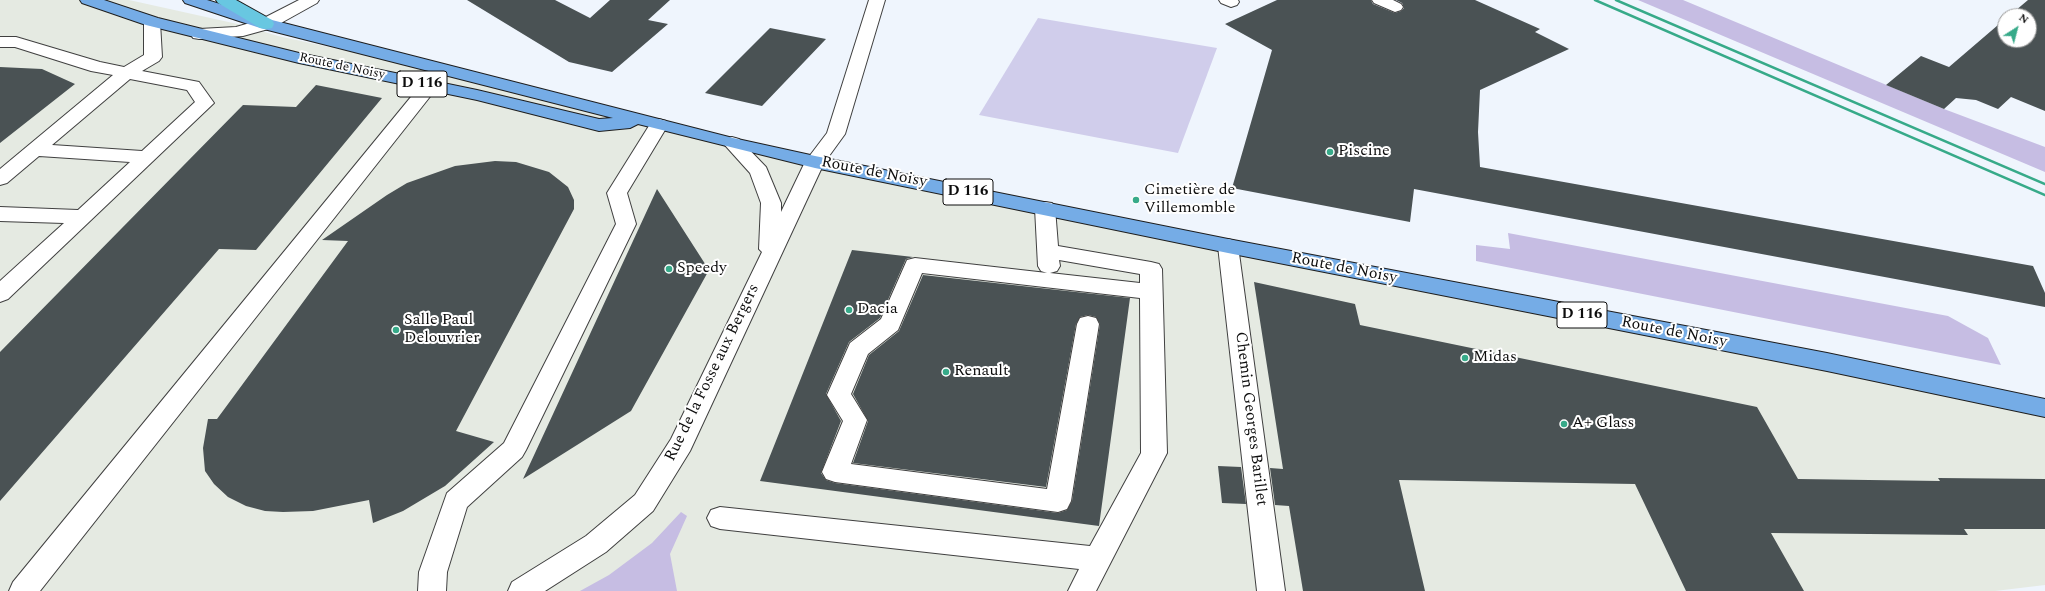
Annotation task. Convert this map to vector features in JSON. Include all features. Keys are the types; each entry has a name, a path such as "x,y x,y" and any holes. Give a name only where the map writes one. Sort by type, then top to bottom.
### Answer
{"highway":[{"path":"224,0 266,24"}],"main road":[{"name":"Route de Noisy","path":"88,0 152,22 199,34 299,58 477,95 598,125 652,123"},
{"name":"D 116","path":"191,0 266,24"},
{"name":"Route de Noisy","path":"266,24 652,123 816,162 1228,246 1827,362 2045,408"}],"street":[{"path":"199,34 237,32 266,24 311,0"},
{"name":"Rue de la Fosse aux Bergers","path":"522,591 596,544 644,503 681,444 816,162 836,134 876,0"},
{"path":"1380,0 1395,7"},
{"path":"0,179 128,72 153,58 152,22"},
{"path":"0,42 16,42 97,68 128,72 193,86 205,103 0,294"},
{"path":"23,591 430,86"},
{"path":"432,591 433,572 456,501 513,450 626,224 617,193 652,123"},
{"name":"Rue de la Fosse aux Bergers","path":"732,143 758,171 771,203 770,256"},
{"path":"34,150 146,157"},
{"path":"1045,208 1049,261 1151,269 1154,452 1097,559 1082,591"},
{"path":"0,214 83,217"},
{"name":"Chemin Georges Barillet","path":"1228,246 1271,591"},
{"path":"1088,324 1058,501 835,472 855,420 839,395 858,349 890,324 915,265 1152,292"},
{"path":"720,518 1097,559"}],"shaded area":[{"path":"0,0 129,0 242,25 278,36 467,77 732,143 2045,408 2045,585 1995,591 0,591"},
{"path":"1638,0 1683,0 1944,109 2045,147 2045,172"},
{"path":"1038,18 1217,48 1178,153 979,115"},
{"path":"1508,233 1948,316 1988,338 2001,365 1476,261 1476,245 1510,249"},
{"path":"681,512 687,516 670,554 677,591 580,591 609,575 652,543"}],"building":[{"path":"467,0 555,0 590,18 610,0 670,0 648,20 668,24 612,72 569,62"},
{"path":"1277,0 1371,0 1373,4 1395,13 1404,8 1402,3 1396,0 1475,0 1540,29 1535,32 1569,49 1480,90 1478,132 1480,167 2033,266 2045,293 2045,307 1414,189 1410,222 1232,188 1272,50 1225,24"},
{"path":"2028,0 2045,0 2045,111 2011,97 1998,109 1976,100 1956,98 1944,109 1886,85 1921,56 1949,67 1997,26 1997,48 2037,48 2037,8 2018,8"},
{"path":"770,28 826,39 762,106 705,93"},
{"path":"0,67 42,69 75,84 0,143"},
{"path":"316,85 382,98 256,250 219,249 0,501 0,352 243,105 296,107"},
{"name":"Salle Paul Delouvrier","path":"495,161 516,162 549,172 568,187 574,200 574,209 456,431 494,442 445,486 403,511 373,523 369,500 313,511 283,512 265,511 246,506 228,497 214,484 205,471 203,448 208,419 217,419 348,241 322,240 407,183 455,166"},
{"path":"657,189 709,270 631,411 523,479"},
{"path":"852,250 913,257 906,259 880,318 849,342 826,394 841,421 821,473 826,480 835,483 1058,513 1067,510 1072,501 1100,324 1096,317 1088,315 1080,317 1076,324 1046,487 853,463 868,421 853,394 869,355 899,331 923,275 1130,298 1099,526 760,481"},
{"path":"1254,282 1355,304 1360,325 1757,407 1798,479 1940,481 1938,478 2045,479 2045,529 1964,529 1968,535 1771,533 1804,591 1686,591 1635,484 1399,480 1425,591 1303,591 1289,506 1275,505 1270,468 1283,469"},
{"path":"1218,466 1241,467 1246,504 1222,503"}],"railway":[{"path":"1595,0 2045,195"},
{"path":"1616,0 2045,184"}],"place":[{"name":"Piscine","path":"1330,152"},
{"name":"Cimetière de Villemomble","path":"1136,200"},
{"name":"Speedy","path":"669,269"},
{"name":"Dacia","path":"849,310"},
{"name":"Salle Paul Delouvrier","path":"396,330"},
{"name":"Midas","path":"1465,358"},
{"name":"Renault","path":"946,372"},
{"name":"A+ Glass","path":"1564,424"}]}
